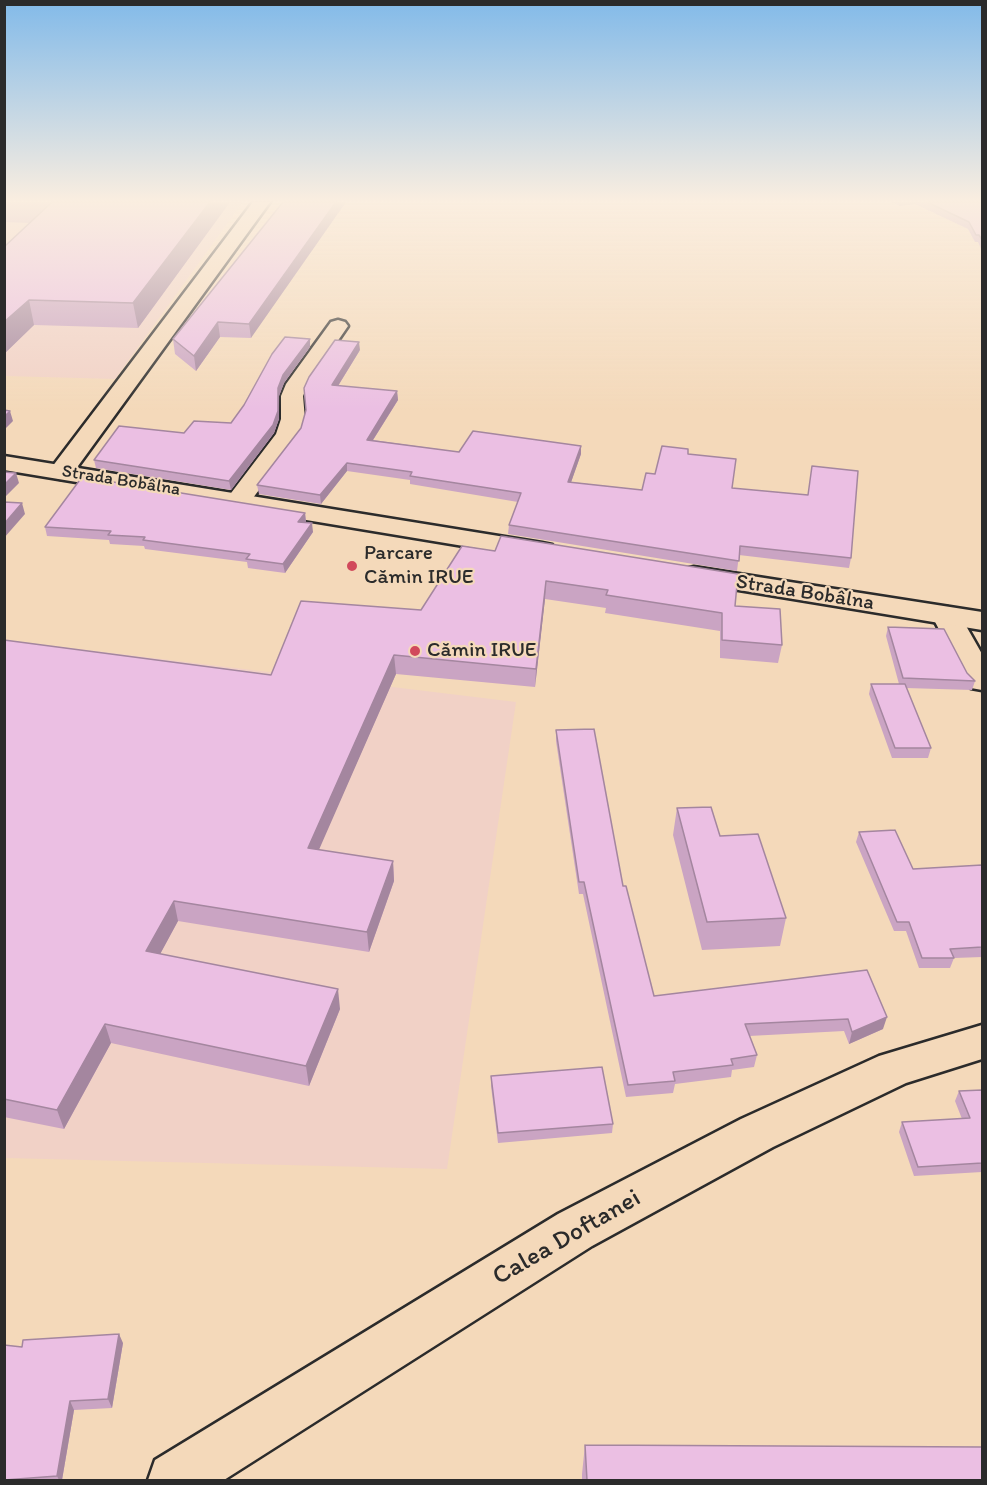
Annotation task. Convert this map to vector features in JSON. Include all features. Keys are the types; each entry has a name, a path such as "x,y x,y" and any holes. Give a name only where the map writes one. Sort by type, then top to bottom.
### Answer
{"main road":[{"path":"61,472 210,271"},
{"path":"238,501 288,435 293,419 292,396 305,370 338,326"},
{"name":"Strada Bobâlna","path":"4,463 572,555"},
{"name":"Strada Bobâlna","path":"666,570 982,621"},
{"path":"947,616 982,681"},
{"name":"Calea Doftanei","path":"175,1480 575,1230 757,1132 894,1069 982,1042"}],"shaded area":[{"path":"5,271 193,271 115,379 5,376"},
{"path":"5,640 516,702 447,1169 5,1158"}],"building":[{"path":"4,271 157,271 133,303 29,300 4,322"},
{"path":"227,271 287,271 249,324 218,322 194,356 173,339"},
{"path":"285,337 310,339 283,375 278,388 278,411 273,425 229,481 94,460 119,426 184,433 194,421 231,423 244,405 272,354"},
{"path":"335,340 359,342 332,385 397,391 367,440 459,452 473,431 581,446 568,482 642,490 646,473 655,474 662,446 688,449 688,454 736,459 732,488 808,495 812,466 858,471 851,558 740,546 739,561 509,525 521,493 410,476 412,472 347,463 320,495 257,485 301,428 306,410 304,388"},
{"path":"4,472 16,473 4,485"},
{"path":"82,477 305,513 298,522 312,523 283,564 246,559 250,554 143,540 145,537 108,535 111,531 45,527"},
{"path":"4,502 22,503 4,524"},
{"path":"501,536 738,574 735,606 780,609 782,645 722,640 722,613 606,595 608,590 546,581 536,669 394,655 308,848 393,861 367,932 174,901 146,951 338,989 306,1066 105,1024 57,1110 4,1099 4,640 271,675 301,601 421,610 462,546 495,551"},
{"path":"888,627 944,629 967,673 975,681 903,678"},
{"path":"871,684 905,684 931,748 895,748"},
{"path":"594,729 623,886 626,886 654,996 867,970 887,1017 852,1032 848,1019 745,1024 757,1055 731,1059 733,1065 673,1072 675,1081 628,1085 584,882 579,882 556,730"},
{"path":"711,807 720,836 758,834 786,918 707,922 677,808"},
{"path":"895,830 913,869 982,865 982,947 950,949 954,958 922,958 909,922 897,922 859,832"},
{"path":"602,1067 613,1124 498,1133 491,1076"},
{"path":"982,1090 982,1163 918,1167 902,1122 970,1118 959,1091"},
{"path":"119,1334 108,1399 70,1401 57,1476 4,1480 4,1345 22,1347 23,1340"},
{"path":"585,1445 982,1447 982,1480 587,1480"}],"place":[{"name":"Parcare Cămin IRUE","path":"352,566"},
{"name":"Cămin IRUE","path":"415,651"}]}
